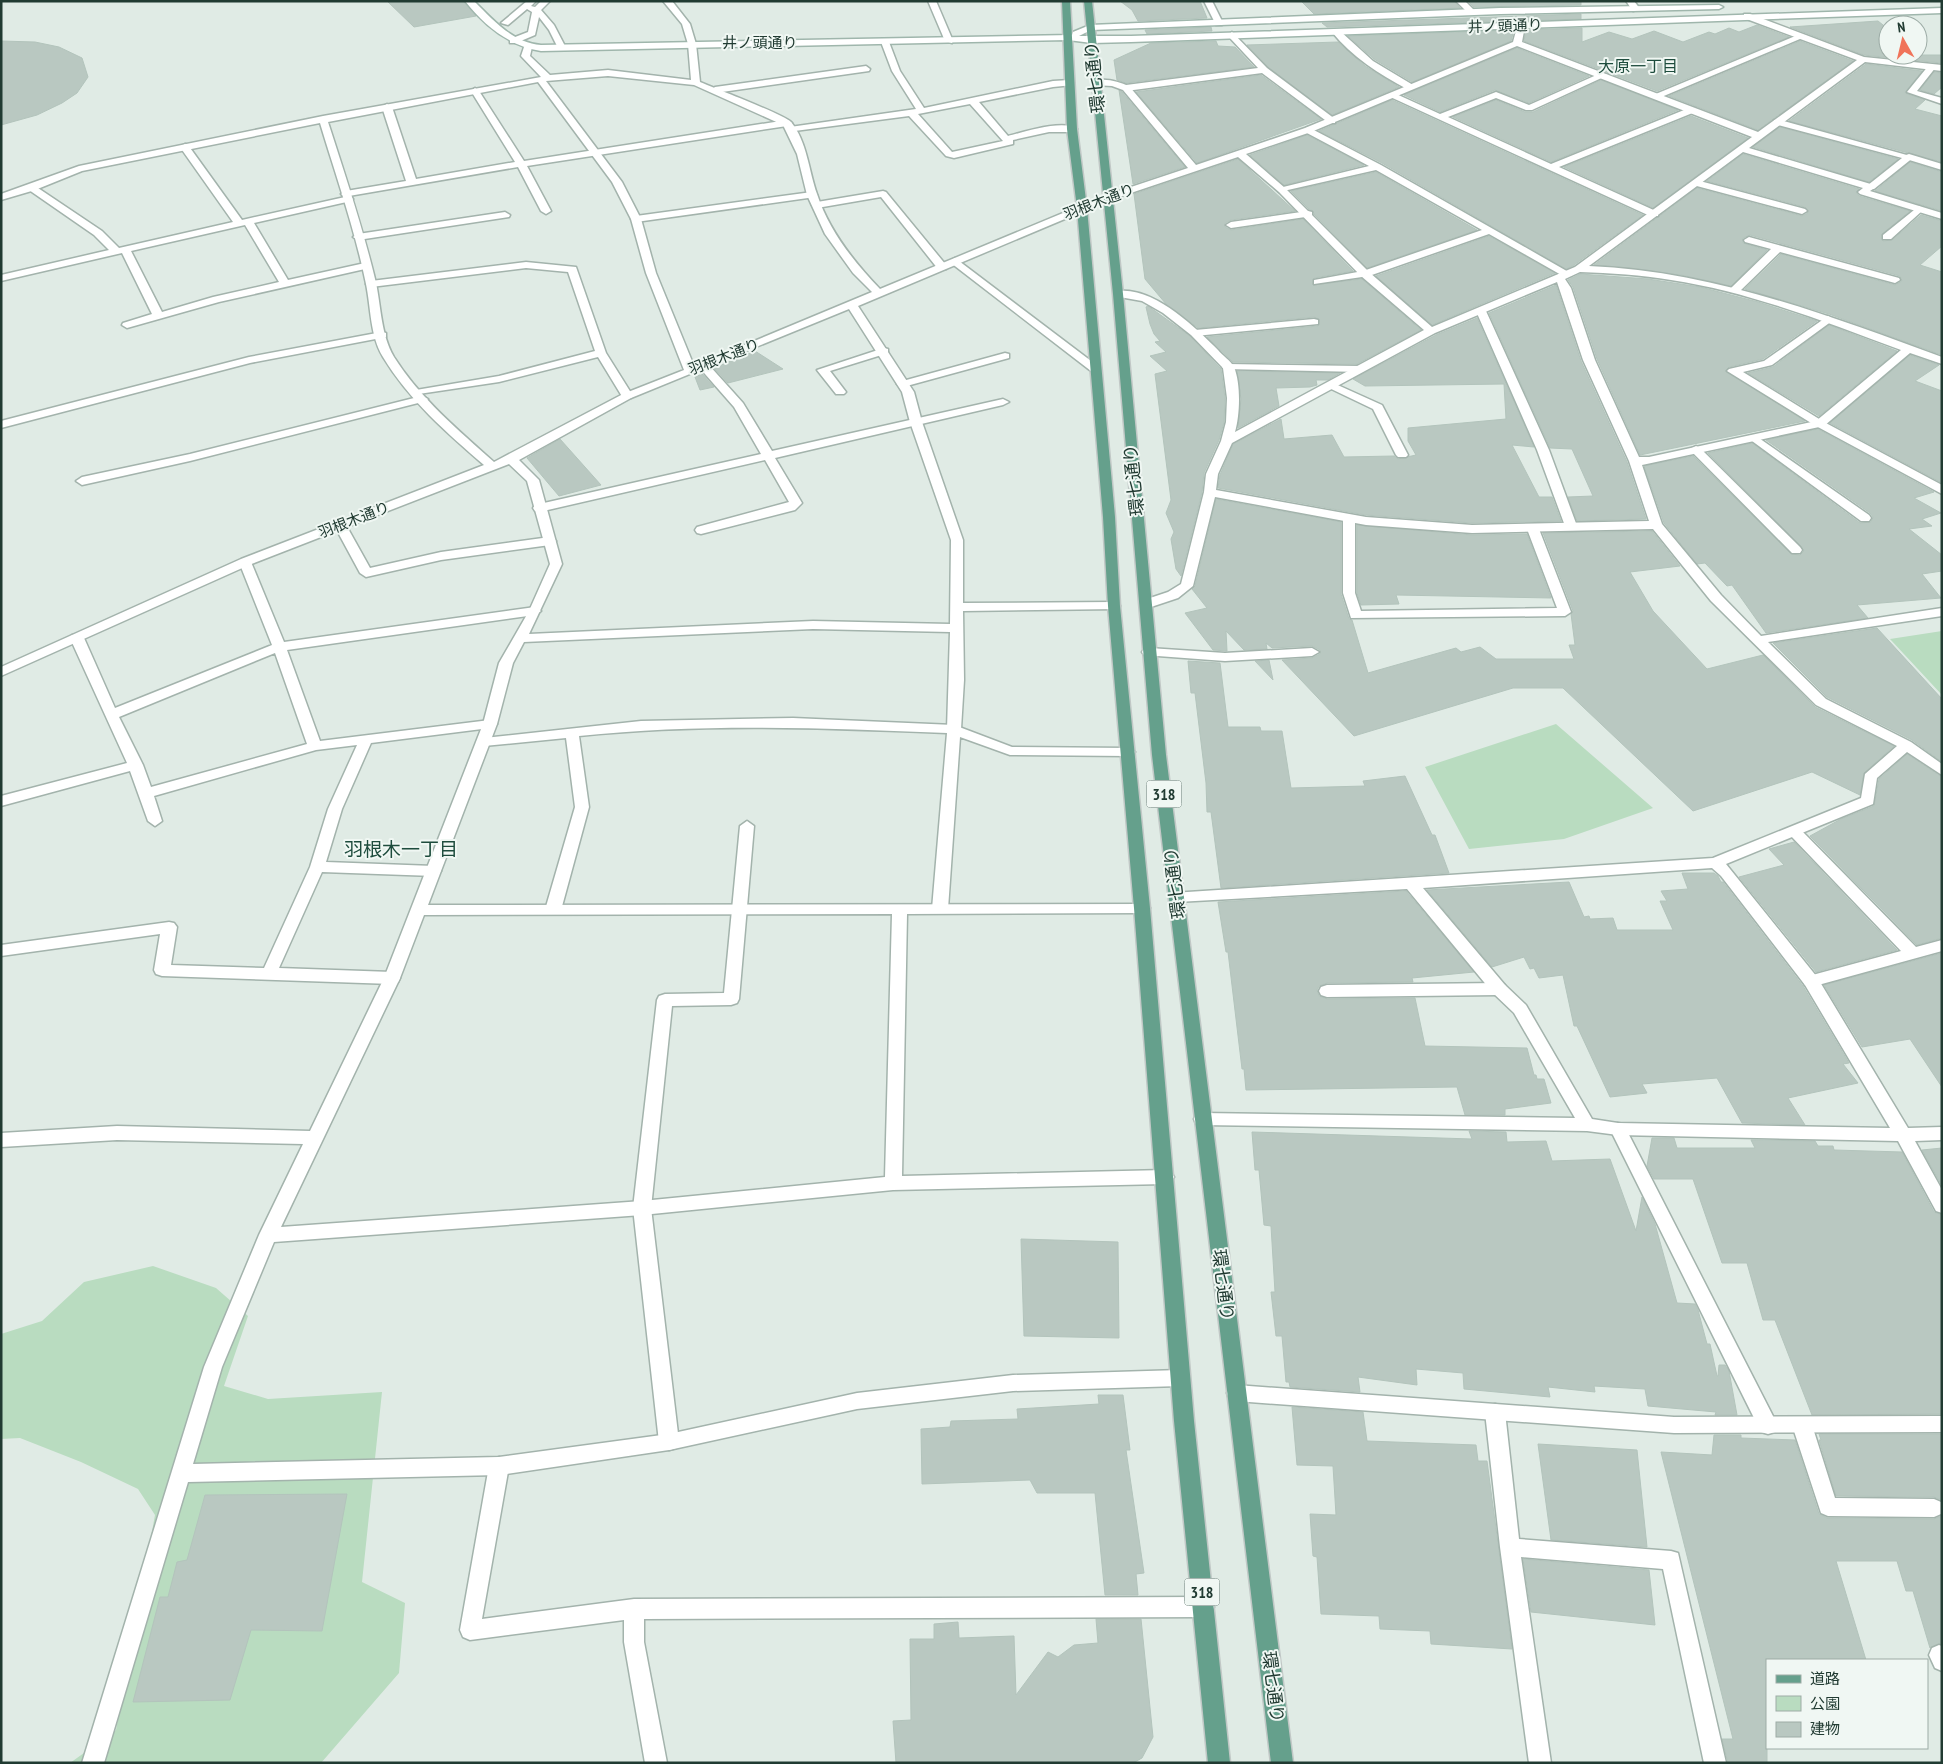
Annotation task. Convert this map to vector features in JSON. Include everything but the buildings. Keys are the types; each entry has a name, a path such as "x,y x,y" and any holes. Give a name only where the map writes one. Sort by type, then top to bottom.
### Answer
{"main road":[{"name":"環七通り","path":"1066,1 1072,128 1082,208 1109,517 1114,606 1165,1177 1180,1378 1219,1763"},
{"name":"環七通り","path":"1088,1 1118,294 1149,652 1202,1119 1282,1763"}],"street":[{"name":"井ノ頭通り","path":"469,1 513,41 528,47 562,48 1068,37 1219,23 1472,12 1729,7"},
{"path":"513,41 532,33 536,10 546,1"},
{"path":"667,1 686,24 692,44 696,83"},
{"path":"932,1 949,41"},
{"path":"1208,1 1219,23"},
{"path":"1460,1 1472,12"},
{"path":"1630,1 1636,9"},
{"path":"505,24 530,4 555,31 562,48"},
{"name":"井ノ頭通り","path":"1091,34 1232,35 1942,10"},
{"path":"1747,16 1863,59 1937,68"},
{"path":"1264,21 1258,26 1336,32 1355,53 1410,87"},
{"path":"1518,26 1520,31 1516,43 1604,75 1759,136"},
{"path":"1232,35 1264,70 1332,121"},
{"path":"1656,96 1803,36"},
{"path":"885,42 896,71 917,112 949,154 954,155 1010,142 973,101"},
{"name":"羽根木通り","path":"1,672 245,562 511,459 626,396 879,294 1107,198 1241,155 1332,121 1516,43"},
{"path":"528,47 525,56 544,79 617,182 636,218 651,274 690,370"},
{"path":"1227,441 1431,331 1579,268 1863,59"},
{"path":"1937,68 1911,92 1942,100"},
{"path":"715,90 866,69"},
{"path":"1096,83 1113,83 1126,88 1264,70"},
{"path":"1,197 32,188 79,169 185,147 475,91 544,79 608,73 696,83 715,90 789,126 802,154 812,195 830,234 857,271 879,294"},
{"path":"1441,117 1496,95 1529,108 1604,75"},
{"path":"1,278 243,223 347,196 412,183 595,152 789,126 917,112 1053,84 1070,83"},
{"path":"1126,88 1194,169"},
{"path":"475,91 521,164 546,211"},
{"path":"1391,95 1654,214"},
{"path":"387,107 412,183"},
{"path":"1551,167 1692,110"},
{"path":"323,119 347,196 371,284 376,320 388,356 433,414 492,467"},
{"path":"1777,122 1942,166"},
{"path":"1006,139 1049,129 1072,128"},
{"path":"1308,130 1489,230 1563,276 1589,360 1636,461 1656,525 1716,598 1821,702 1906,745 1942,771"},
{"path":"185,147 243,223 285,284"},
{"path":"1743,149 1871,187"},
{"path":"1241,155 1308,214 1365,274 1431,331"},
{"path":"1909,157 1863,192 1942,216"},
{"path":"1282,190 1378,167"},
{"path":"1696,183 1802,211"},
{"path":"32,188 120,250 158,315"},
{"path":"817,205 883,194 942,266"},
{"path":"636,218 812,195"},
{"path":"1887,237 1919,209"},
{"path":"358,237 505,214"},
{"path":"1231,226 1308,214"},
{"path":"1318,282 1365,274 1489,230"},
{"path":"1749,240 1895,280"},
{"path":"1735,290 1778,248"},
{"path":"955,261 1095,369"},
{"path":"371,284 526,265 572,270 601,353 626,396"},
{"path":"127,325 158,315 366,266"},
{"path":"1579,268 1644,273 1735,290 1780,302 1942,361"},
{"path":"1118,294 1145,298 1167,311 1195,333 1228,367 1233,398 1232,422 1227,441 1212,474 1210,492 1187,586 1173,595 1146,604"},
{"path":"852,305 884,351 908,392 916,422 958,540 958,628 954,729 940,909"},
{"path":"1481,311 1544,450 1570,526"},
{"path":"1828,319 1768,363 1732,371 1820,424 1942,490"},
{"path":"1195,333 1314,322"},
{"path":"1,425 250,360 382,335"},
{"path":"1636,461 1649,461 1820,424 1908,349"},
{"path":"840,392 823,370 884,351"},
{"path":"82,481 190,457 419,396 499,379 601,353"},
{"path":"904,384 1005,356"},
{"path":"701,530 791,507 796,502 739,405 704,366"},
{"path":"1228,367 1361,369"},
{"path":"1331,385 1378,407 1402,455"},
{"path":"539,508 1003,402"},
{"path":"1756,439 1865,518"},
{"path":"1696,450 1796,550"},
{"path":"93,1763 213,1367 268,1235 392,978 484,742 506,663 535,611 556,564 539,508 533,480 511,459"},
{"path":"1210,492 1349,519 1472,529 1656,525"},
{"path":"1349,519 1349,594 1356,615 1565,612 1533,529"},
{"path":"340,525 366,573 433,558 550,541"},
{"path":"245,562 280,647 315,746"},
{"path":"958,607 1114,606"},
{"path":"110,715 280,647 535,611"},
{"path":"1758,640 1942,612"},
{"path":"520,638 814,625 958,628"},
{"path":"77,638 110,715 148,793 155,821"},
{"path":"1149,652 1225,657 1312,652"},
{"path":"484,742 641,725 793,722 954,729 1010,751 1128,752"},
{"path":"148,793 315,746 490,724"},
{"path":"553,910 582,807 572,733"},
{"path":"269,974 316,867 335,809 366,740"},
{"path":"1177,897 1411,884 1715,863 1868,801 1870,776 1906,745"},
{"path":"1,801 136,765"},
{"path":"669,1442 642,1208 665,1000 731,999 737,909 747,826"},
{"path":"1795,832 1913,953"},
{"path":"1715,863 1726,872 1811,981 1903,1135 1942,1206"},
{"path":"316,867 434,871"},
{"path":"1411,884 1499,989 1520,1009 1587,1125"},
{"path":"418,910 1142,908"},
{"path":"893,1183 900,909"},
{"path":"1,952 169,927 162,970 392,978"},
{"path":"1811,981 1942,945"},
{"path":"1327,991 1499,989"},
{"path":"1202,1119 1587,1125 1618,1129 1903,1135 1942,1133"},
{"path":"1618,1129 1768,1426"},
{"path":"1,1140 117,1133 315,1138"},
{"path":"268,1235 642,1208 893,1183 1165,1177"},
{"path":"182,1473 499,1466 669,1442 867,1400 1013,1383 1180,1378"},
{"path":"1236,1393 1674,1425 1942,1424"},
{"path":"1495,1412 1510,1547 1540,1763"},
{"path":"1802,1425 1828,1507 1934,1508"},
{"path":"499,1466 470,1630 634,1609 1204,1607"},
{"path":"1510,1547 1671,1560 1715,1763"},
{"path":"634,1609 634,1642 656,1763"}],"green space":[{"path":"1942,631 1942,695 1890,639"},
{"path":"1556,724 1653,808 1564,839 1469,849 1425,767"},
{"path":"153,1266 216,1288 248,1316 224,1386 268,1399 382,1392 362,1582 405,1603 399,1673 321,1763 70,1763 116,1730 155,1515 138,1489 81,1462 20,1438 1,1439 1,1334 42,1321 84,1282"}],"district":[{"name":"大原一丁目","path":"1638,66"},
{"name":"羽根木一丁目","path":"401,849"}]}
